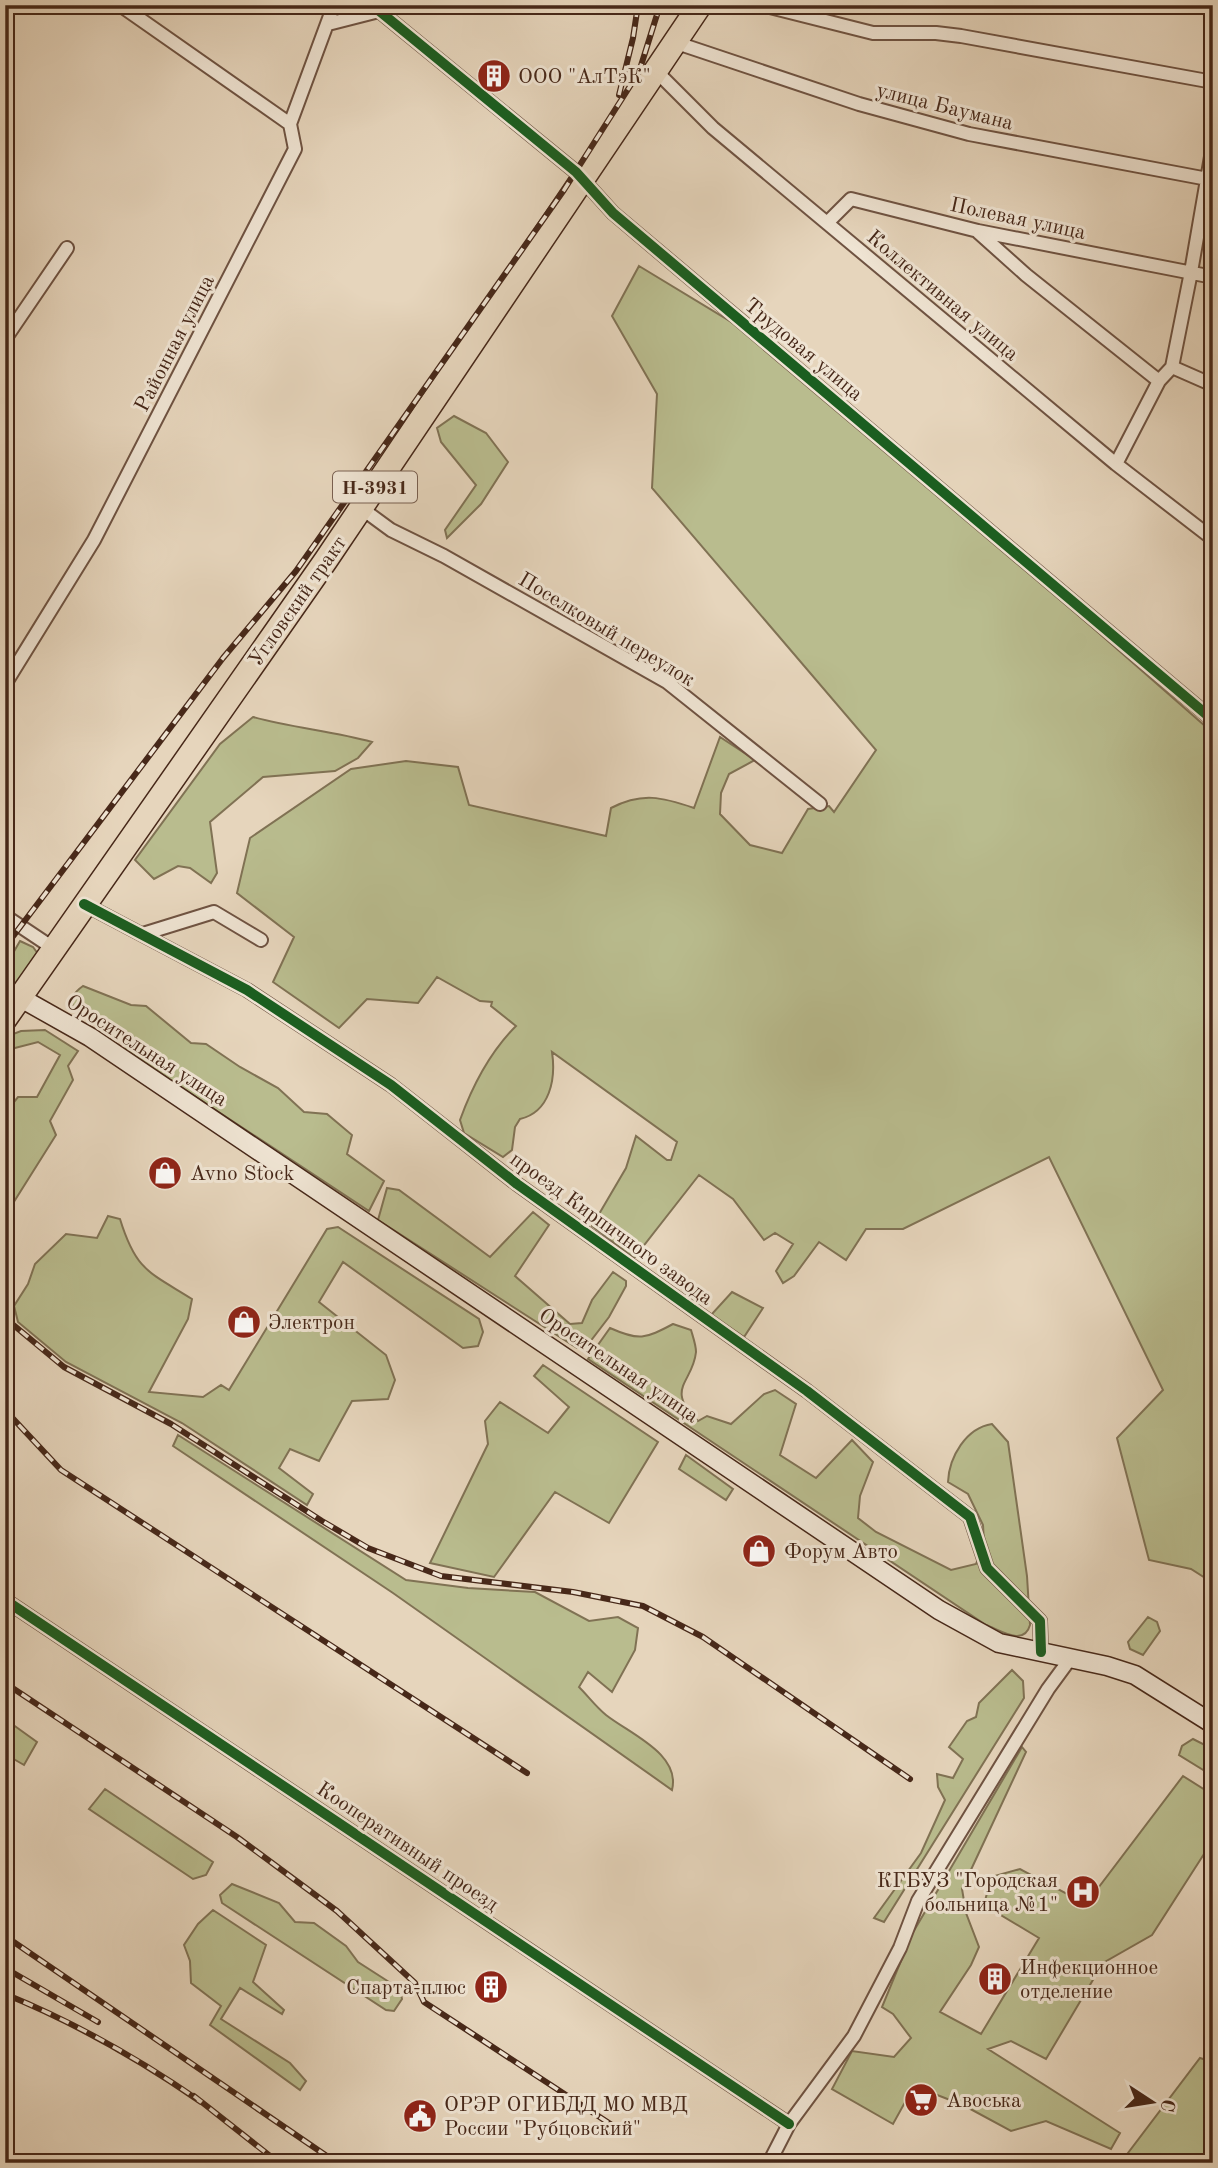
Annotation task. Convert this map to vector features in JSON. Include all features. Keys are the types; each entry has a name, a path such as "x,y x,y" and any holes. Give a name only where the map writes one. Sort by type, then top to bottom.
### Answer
{"highway":[{"name":"Угловский тракт","path":"5,1019 361,508 700,5"}],"main road":[{"name":"Оросительная улица","path":"19,997 90,1037 939,1610 999,1643 1107,1666 1135,1675 1213,1724"}],"street":[{"path":"120,5 290,124"},
{"name":"Районная улица","path":"5,684 94,540 295,149 290,124 334,5"},
{"path":"762,5 873,33 936,33 961,36 1213,82"},
{"path":"328,24 375,8"},
{"name":"Трудовая улица","path":"375,8 583,180 613,213 1213,720"},
{"name":"улица Баумана","path":"674,42 859,104 969,134 1209,180"},
{"name":"Коллективная улица","path":"656,71 713,128 1116,464 1213,539"},
{"path":"1116,464 1159,381 1172,367 1209,180 1213,145"},
{"name":"Полевая улица","path":"827,223 851,199 978,231 1213,277"},
{"path":"978,231 1026,275 1159,381"},
{"path":"5,339 67,247"},
{"path":"1172,367 1213,385"},
{"name":"Поселковый переулок","path":"361,508 391,530 444,556 667,682 820,804"},
{"path":"1189,522 1213,525"},
{"name":"проезд Кирпичного завода","path":"84,904 247,990 391,1085 517,1184 807,1391 970,1517 987,1568 1040,1620 1041,1652"},
{"path":"143,934 214,912 261,940"},
{"path":"5,916 43,962"},
{"name":"Кооперативный проезд","path":"5,1600 789,2124"},
{"path":"769,2163 789,2124 854,2036 900,1948 918,1901 1048,1689 1070,1659"}],"green space":[{"path":"639,266 771,346 1213,733 1213,1583 1191,1569 1149,1560 1117,1438 1163,1390 1049,1157 903,1229 866,1229 846,1260 819,1242 794,1276 783,1283 776,1271 793,1244 775,1233 764,1240 733,1199 699,1175 634,1258 592,1226 626,1168 636,1136 667,1160 671,1160 677,1142 552,1052 553,1073 549,1093 538,1109 520,1119 515,1127 512,1150 503,1157 464,1133 460,1120 483,1070 516,1026 491,1006 492,1002 480,1001 437,977 418,1003 367,999 339,1028 273,982 294,937 237,893 250,838 351,769 406,761 458,767 469,805 606,836 611,808 622,803 652,798 694,808 720,737 755,760 729,774 721,793 720,814 750,845 782,853 808,809 829,806 834,812 876,750 652,488 657,394 612,316"},
{"path":"454,416 486,433 508,462 481,504 447,538 445,530 476,485 441,442 437,428"},
{"path":"253,717 372,742 358,758 335,771 263,777 210,822 217,873 211,883 190,868 178,866 154,879 135,860 220,744"},
{"path":"20,941 33,947 41,958 5,1000 5,967"},
{"path":"83,986 131,1005 146,1006 191,1043 206,1044 278,1088 304,1112 327,1114 352,1135 347,1154 384,1181 369,1211 123,1049 128,1039 111,1023 73,1010 74,996"},
{"path":"45,1030 78,1051 68,1066 73,1080 50,1121 56,1135 5,1216 5,1113 18,1097 37,1097 60,1055 38,1042 11,1049 8,1036 21,1031"},
{"path":"387,1188 399,1190 490,1257 533,1212 549,1225 515,1276 570,1324 582,1323 592,1300 613,1272 626,1281 626,1286 609,1317 586,1347 577,1348 378,1220"},
{"path":"108,1216 120,1219 132,1250 146,1268 192,1299 188,1319 149,1392 203,1397 221,1385 229,1390 327,1229 338,1227 479,1319 483,1332 478,1346 463,1348 343,1262 319,1302 386,1355 395,1380 388,1399 352,1401 319,1461 290,1449 279,1468 313,1494 307,1505 182,1423 66,1362 18,1322 14,1306 28,1284 35,1264 66,1234 97,1238"},
{"path":"732,1292 763,1308 744,1337 711,1315"},
{"path":"673,1324 691,1330 694,1341 694,1363 682,1393 688,1410 698,1421 707,1416 731,1424 764,1394 775,1390 796,1404 780,1455 816,1478 852,1440 873,1462 860,1496 858,1518 876,1532 951,1570 976,1564 984,1543 983,1525 968,1494 948,1482 949,1472 956,1454 967,1438 974,1431 992,1424 1008,1442 1027,1576 1030,1625 1027,1632 1023,1635 1011,1635 986,1625 588,1359 610,1328 628,1335 642,1336"},
{"path":"543,1365 658,1442 609,1523 555,1492 494,1577 430,1563 488,1444 485,1421 500,1402 548,1433 569,1407 534,1376"},
{"path":"178,1435 406,1580 468,1588 535,1592 589,1621 618,1617 638,1628 635,1650 612,1692 588,1672 579,1687 606,1715 661,1755 673,1777 672,1790 393,1593 173,1446"},
{"path":"686,1455 733,1489 726,1500 679,1469"},
{"path":"1148,1617 1157,1622 1160,1631 1143,1655 1130,1649 1128,1642"},
{"path":"1012,1670 1023,1681 1024,1698 884,1922 874,1918 921,1853 945,1800 938,1787 937,1774 953,1778 963,1759 949,1747 967,1721 976,1717 979,1703"},
{"path":"5,1719 37,1742 24,1765 5,1754"},
{"path":"1193,1739 1213,1749 1213,1776 1179,1755 1182,1746"},
{"path":"1022,1747 1026,1752 962,1889 966,1913 979,1947 971,1965 940,2012 981,2034 1039,1938 984,1905 991,1877 1020,1869 1086,1904 1183,1776 1213,1795 1213,1840 1152,1935 1103,1963 1046,2059 1011,2041 988,2049 1120,2133 1111,2149 1046,2121 1011,2131 963,2105 914,2086 893,2124 832,2089 852,2051 894,2057 911,2038 893,2014 882,2007 912,1934"},
{"path":"105,1789 213,1862 206,1875 193,1879 89,1809"},
{"path":"232,1884 279,1903 295,1922 314,1923 346,1946 358,1962 400,1989 402,1999 394,2011 386,2010 222,1903 220,1895"},
{"path":"213,1910 266,1945 253,1982 284,2010 282,2014 240,1988 221,2019 290,2063 306,2081 300,2090 210,2025 221,2006 191,1983 190,1961 184,1945 198,1924"},
{"path":"1200,2058 1213,2062 1213,2163 1143,2163 1128,2153"}],"railway":[{"path":"619,95 638,5"},
{"path":"5,947 223,658 296,571 564,190 639,72 660,5"},
{"path":"5,1318 64,1367 171,1424 368,1548 441,1576 573,1592 643,1606 703,1637 910,1779"},
{"path":"5,1410 61,1470 527,1773"},
{"path":"5,1683 237,1837 337,1911 415,1983 424,2002 618,2129"},
{"path":"5,1936 337,2163"},
{"path":"5,1968 98,2022"},
{"path":"5,1994 106,2043 201,2102"},
{"path":"194,2096 279,2163"}],"cycle path":[{"path":"372,5 576,172 613,213 1213,720"},
{"path":"84,904 247,990 391,1085 517,1184 807,1391 970,1517 987,1568 1040,1621 1041,1652"},
{"path":"5,1600 789,2124"}],"place":[{"name":"ООО \"АлТэК\"","path":"494,76"},
{"name":"Avno Stoсk","path":"165,1173"},
{"name":"Электрон","path":"244,1322"},
{"name":"Форум Авто","path":"759,1551"},
{"name":"КГБУЗ \"Городская больница №1\"","path":"1083,1892"},
{"name":"Инфекционное отделение","path":"995,1979"},
{"name":"Спарта-плюс","path":"491,1987"},
{"name":"Авоська","path":"921,2100"},
{"name":"ОРЭР ОГИБДД МО МВД России \"Рубцовский\"","path":"420,2116"}]}
